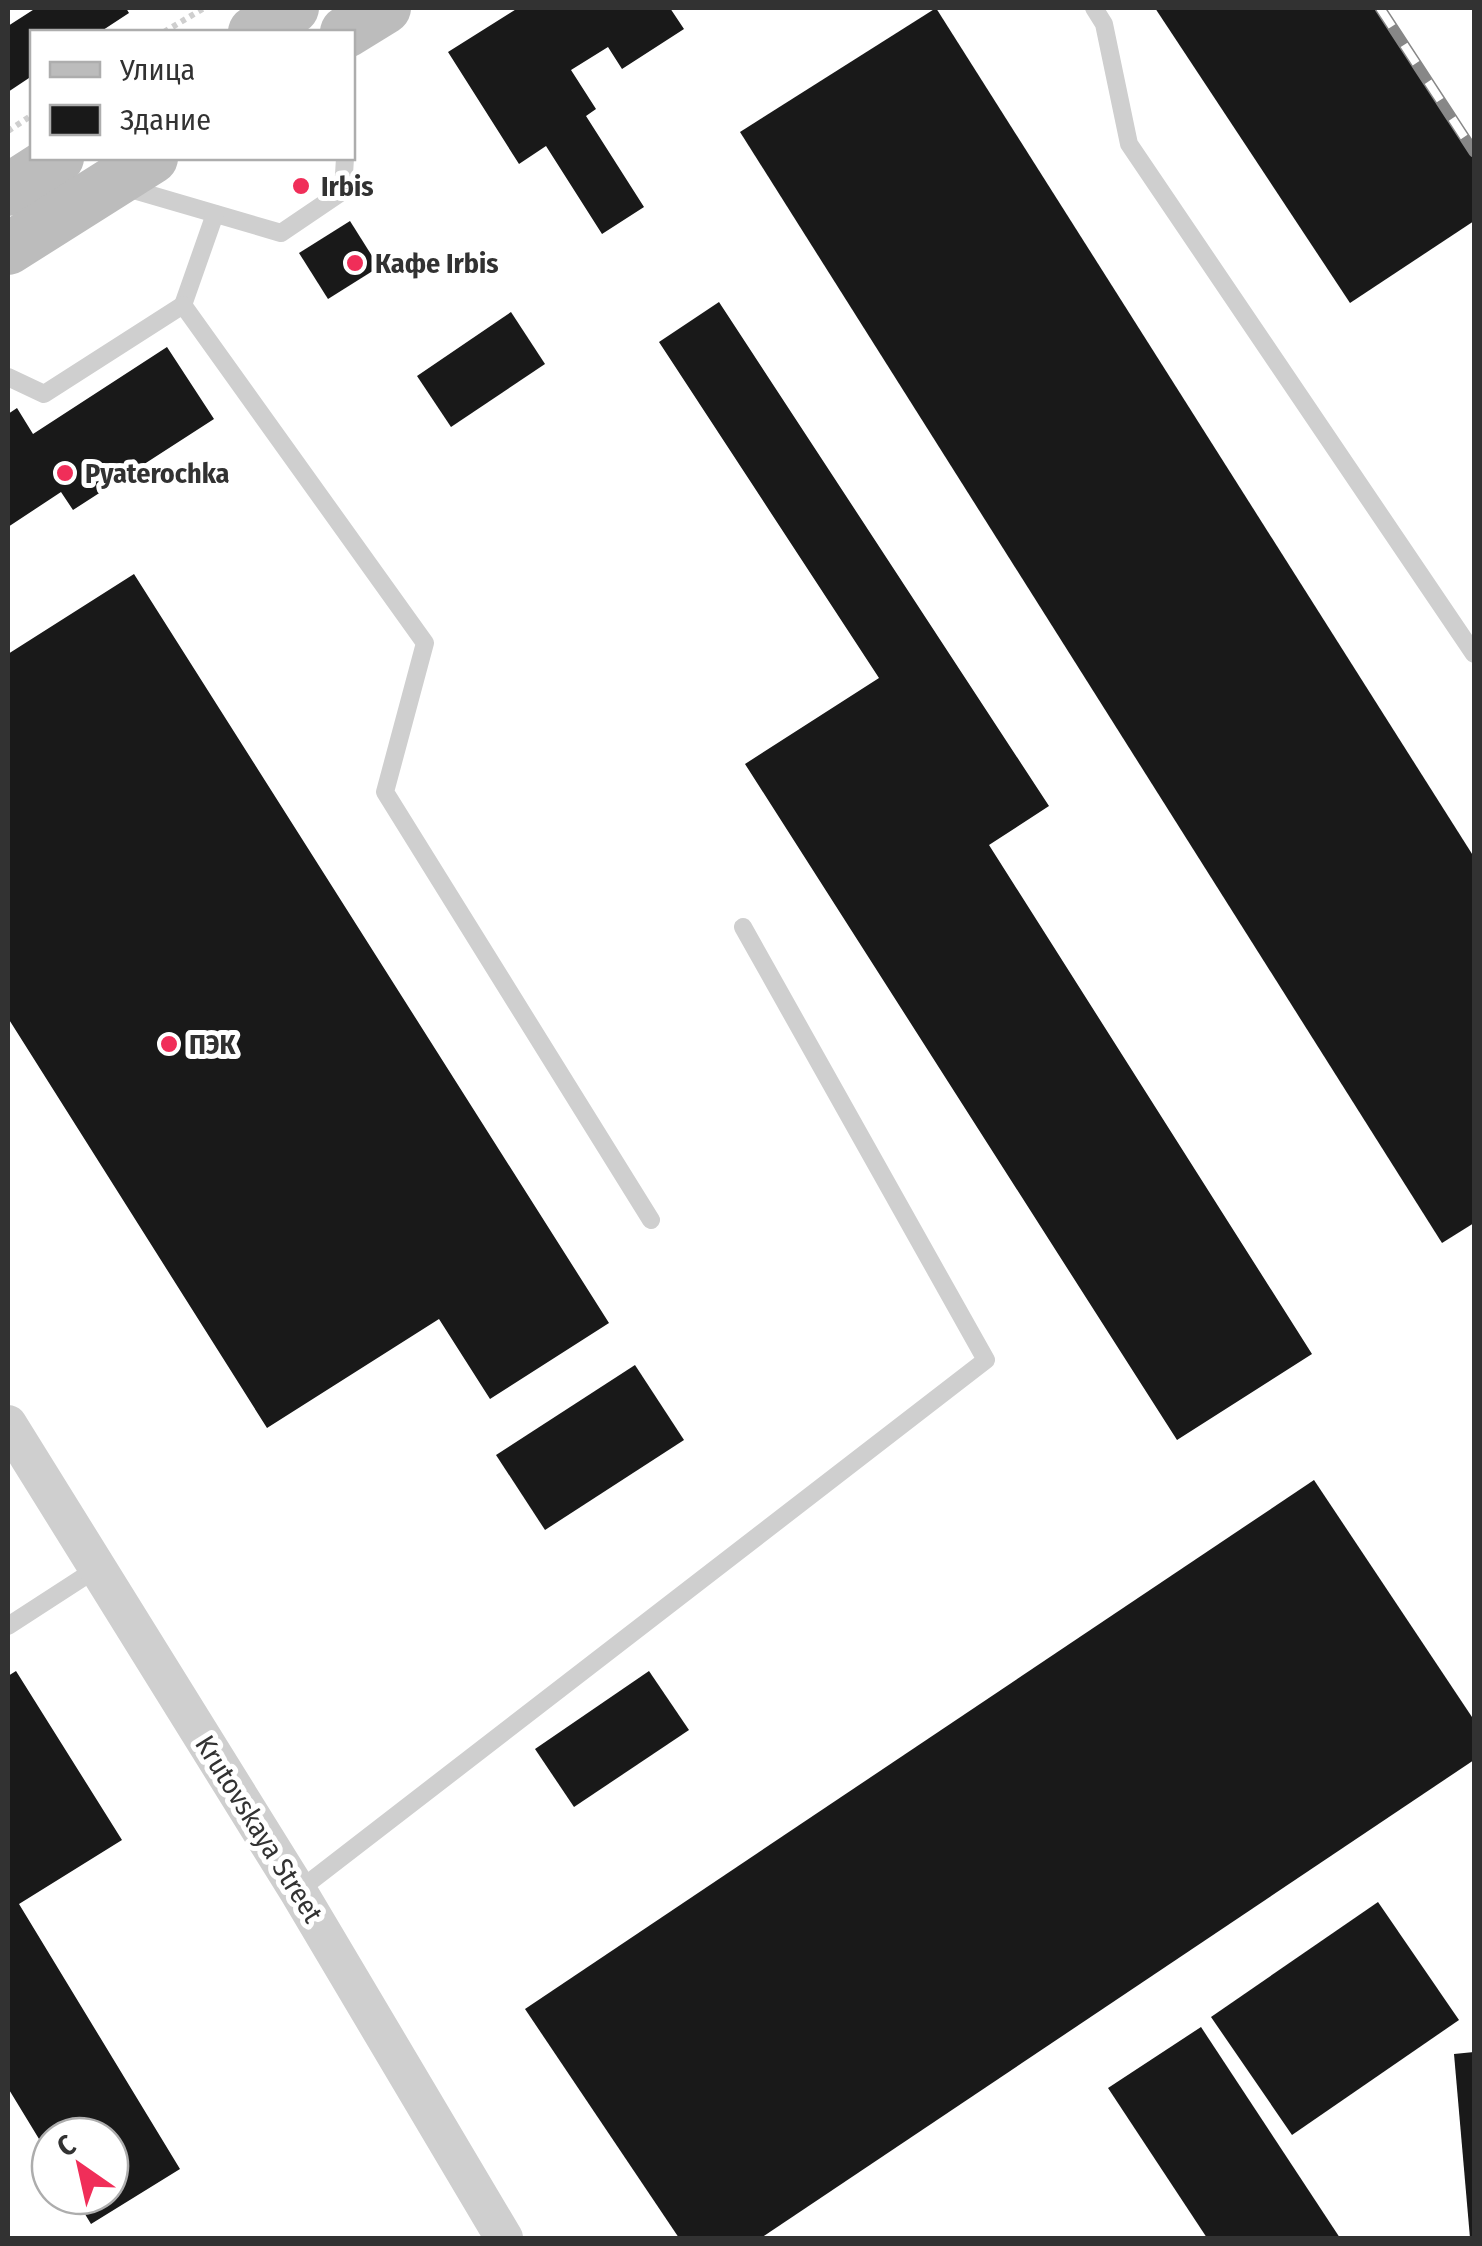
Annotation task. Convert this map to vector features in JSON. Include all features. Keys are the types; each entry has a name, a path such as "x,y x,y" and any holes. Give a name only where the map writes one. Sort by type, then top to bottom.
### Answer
{"main road":[{"path":"257,30 293,8"},
{"path":"8,190 55,160"},
{"path":"8,249 132,170"}],"street":[{"name":"Krutovskaya Street","path":"8,1424 298,1891 504,2238"}],"lane":[{"path":"1094,8 1104,24 1129,144 1474,654"},
{"path":"132,170 215,214 281,233 343,191 345,160"},
{"path":"8,378 44,394 183,305 215,214"},
{"path":"183,305 425,643 385,792 651,1220"},
{"path":"298,1891 986,1360 743,927"},
{"path":"8,1626 96,1568"}],"path":[{"path":"167,30 204,8"},
{"path":"8,130 30,116"}],"building":[{"path":"36,8 126,8 129,13 103,30 30,30 30,77 8,92 8,26"},
{"path":"518,8 670,8 684,29 622,69 608,47 571,70 596,109 586,116 644,207 602,234 546,146 519,164 448,52"},
{"path":"936,8 1474,857 1474,1223 1442,1243 740,132"},
{"path":"1155,8 1376,8 1474,158 1474,221 1350,303"},
{"path":"350,221 379,267 328,299 299,253"},
{"path":"719,302 1049,806 989,845 1312,1354 1177,1440 745,764 879,678 659,342"},
{"path":"511,312 545,364 451,427 417,376"},
{"path":"167,347 214,419 73,510 61,492 8,527 8,414 17,408 33,434"},
{"path":"134,574 609,1323 490,1399 439,1319 267,1428 8,1018 8,654"},
{"path":"635,1365 684,1440 545,1530 496,1455"},
{"path":"1314,1480 1474,1720 1474,1760 761,2238 679,2238 525,2009"},
{"path":"16,1671 122,1840 19,1904 180,2169 130,2200 130,2116 30,2116 30,2124 8,2088 8,1676"},
{"path":"649,1671 689,1730 574,1807 535,1749"},
{"path":"1378,1902 1459,2020 1292,2135 1211,2017"},
{"path":"1201,2027 1340,2238 1207,2238 1108,2088"},
{"path":"1474,2052 1474,2238 1470,2238 1454,2054"},
{"path":"86,2216 104,2216 91,2224"}],"railway":[{"path":"1380,8 1474,152"}],"place":[{"name":"Irbis","path":"301,186"},
{"name":"Кафе Irbis","path":"355,263"},
{"name":"Pyaterochka","path":"65,473"},
{"name":"ПЭК","path":"169,1044"}]}
